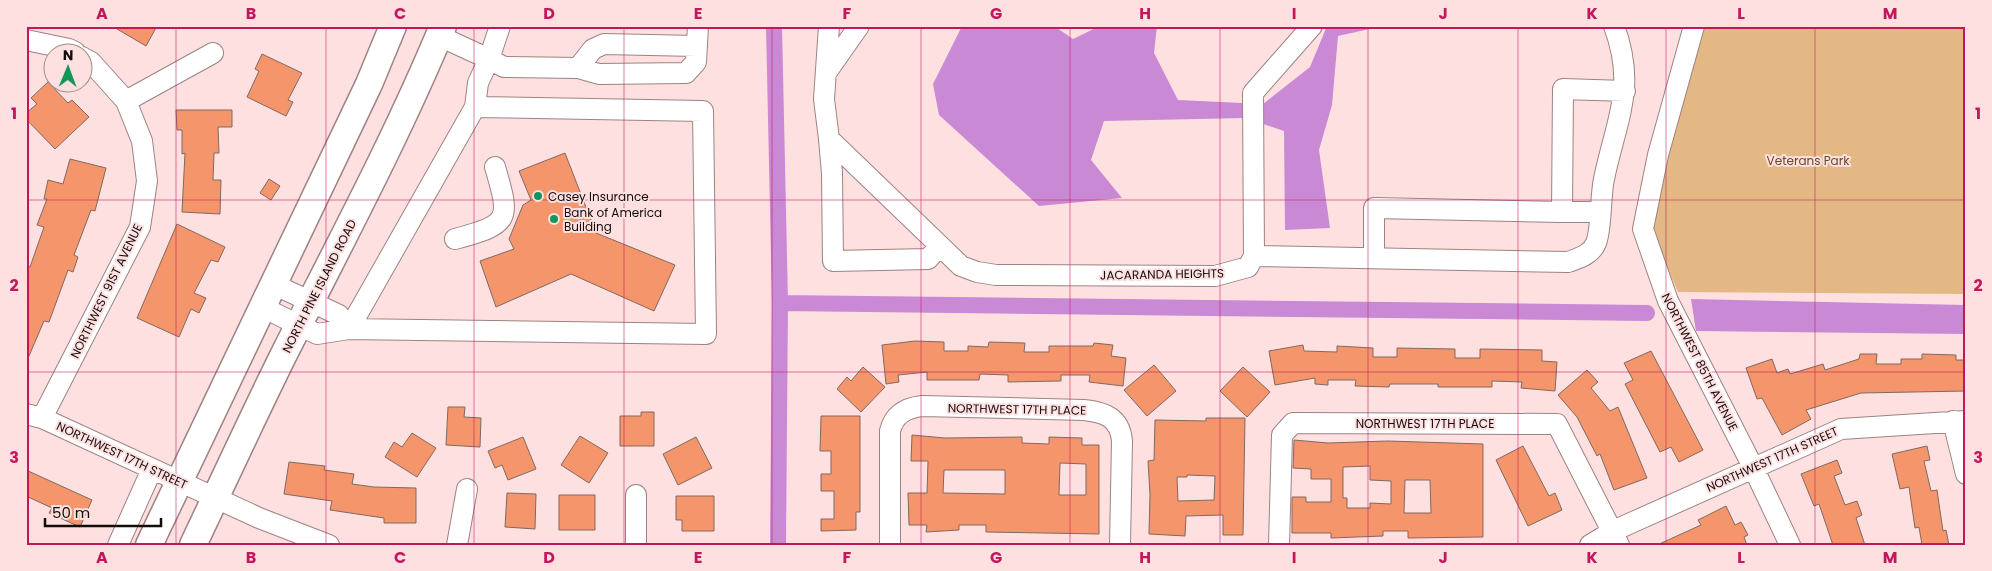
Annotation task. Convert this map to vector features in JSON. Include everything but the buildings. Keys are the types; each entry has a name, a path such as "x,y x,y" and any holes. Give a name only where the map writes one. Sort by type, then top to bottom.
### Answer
{"main road":[{"path":"149,545 369,84 393,26"},
{"name":"NORTH PINE ISLAND ROAD","path":"193,545 299,325 371,184 441,31"}],"street":[{"path":"349,330 475,107 478,83 489,59 500,26"},
{"path":"829,26 824,99 832,173 833,260 928,259 940,246"},
{"path":"826,73 859,26"},
{"path":"1312,26 1253,93 1254,256 1568,262 1587,255 1596,243 1604,180 1625,91 1620,42 1614,26"},
{"name":"NORTHWEST 85TH AVENUE","path":"1694,26 1658,155 1643,229 1668,301 1753,466 1790,545"},
{"path":"441,31 504,67 578,68 599,74 686,73 696,62 697,36 604,44 593,49 578,68"},
{"path":"26,40 42,43"},
{"path":"126,101 213,53"},
{"name":"NORTHWEST 91ST AVENUE","path":"34,416 140,227 146,181 142,141 126,101 92,63"},
{"path":"1562,212 1563,89 1625,91"},
{"path":"262,308 317,334 349,330 706,334 703,111 475,107"},
{"name":"JACARANDA HEIGHTS","path":"829,139 961,266 978,272 996,275 1215,276 1248,267 1254,256"},
{"path":"455,239 489,230 500,222 505,212 506,201 496,167"},
{"path":"1374,258 1374,208 1600,212"},
{"path":"273,284 339,315 349,330"},
{"name":"NORTHWEST 17TH PLACE","path":"890,545 889,440 892,425 900,414 913,407 922,406 1093,411 1110,416 1118,425 1122,436 1120,545"},
{"name":"NORTHWEST 17TH STREET","path":"34,416 259,518 328,545"},
{"path":"1959,421 1966,474"},
{"name":"NORTHWEST 17TH STREET","path":"1590,545 1616,538 1753,466 1841,429 1959,421"},
{"name":"NORTHWEST 17TH PLACE","path":"1279,545 1282,435 1294,423 1556,424 1616,538"},
{"path":"118,545 152,469"},
{"path":"457,545 467,490"},
{"path":"636,495 636,545"}],"green space":[{"name":"Veterans Park","path":"1702,26 1966,26 1966,294 1678,292 1651,230 1655,198"}],"shaded area":[{"path":"962,26 1054,26 1073,39 1100,26 1157,26 1154,53 1178,100 1263,104 1310,67 1327,26 1383,26 1338,36 1332,105 1319,150 1330,228 1285,230 1284,131 1245,118 1104,121 1091,160 1122,198 1039,206 939,115 933,84"},
{"path":"1691,299 1966,305 1966,334 1696,331"}],"waterway":[{"path":"774,26 780,303 778,545"},
{"path":"780,303 1647,313"}],"place":[{"name":"Casey Insurance","path":"538,196"},
{"name":"Bank of America Building","path":"554,219"}]}
